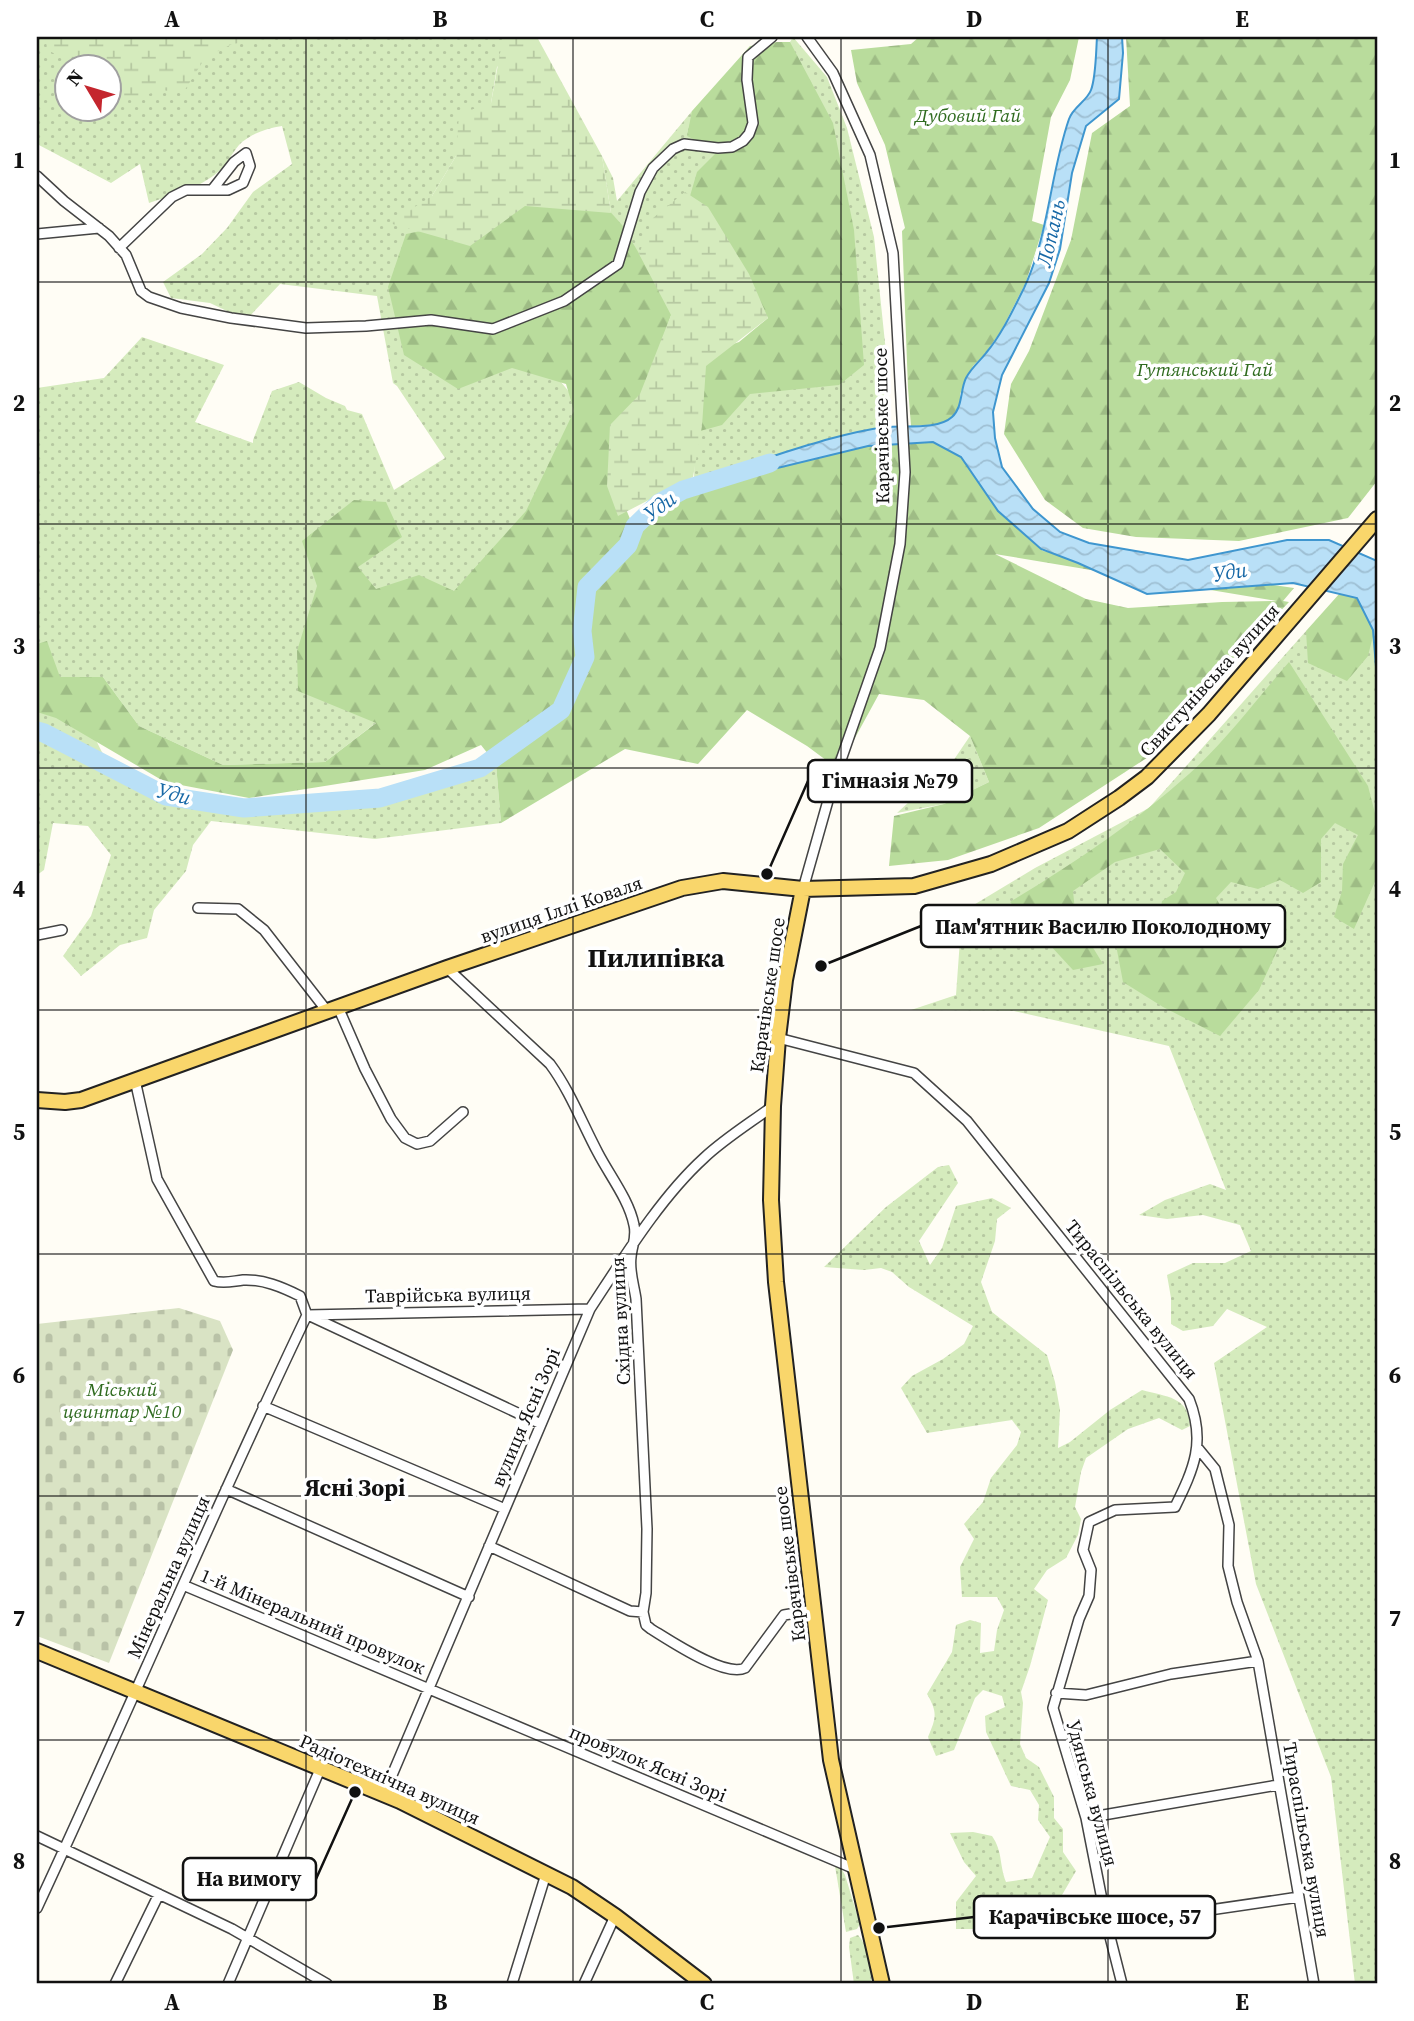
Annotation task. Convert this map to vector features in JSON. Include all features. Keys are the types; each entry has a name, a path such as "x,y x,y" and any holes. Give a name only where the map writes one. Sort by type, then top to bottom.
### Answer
{"main road":[{"name":"Свистунівська вулиця","path":"803,889 914,886 991,864 1068,831 1147,777 1209,714 1372,524"},
{"name":"вулиця Іллі Коваля","path":"37,1100 81,1100 447,968 681,888 723,881 803,889"},
{"name":"Карачівське шосе","path":"803,889 785,980 773,1106 771,1200 776,1282 831,1760 882,1984"},
{"name":"Радіотехнічна вулиця","path":"37,1651 384,1794 546,1874 583,1894 615,1916 687,1979 704,1984"}],"street":[{"path":"37,176 99,228 126,255 141,291 149,297 181,308 306,328 431,320 493,329 564,300 618,264 640,192 653,168 673,149 684,144 732,147 743,141 753,123 747,80 748,57 772,37"},
{"name":"Карачівське шосе","path":"803,889 833,783 880,648 900,544 905,472 893,253 870,155 833,73 807,37"},
{"path":"119,248 172,197 186,190 212,190 228,190 243,183 250,166 246,153 234,162 212,190"},
{"path":"37,234 99,228"},
{"path":"198,908 237,909 264,930 333,1009 391,1119 405,1138 417,1144 430,1142 463,1112"},
{"path":"37,935 62,930"},
{"name":"Східна вулиця","path":"447,968 550,1064 562,1080 635,1226 631,1272 636,1299 647,1529 643,1612"},
{"name":"Тираспільська вулиця","path":"778,1038 914,1073 967,1121 1189,1399 1196,1415 1197,1447 1192,1470 1175,1507 1115,1510 1089,1522 1083,1550 1091,1570 1089,1596 1056,1693"},
{"path":"135,1080 157,1179 214,1282 245,1280 279,1286 300,1296 307,1315 541,1424"},
{"name":"вулиця Ясні Зорі","path":"384,1794 590,1308 635,1241 685,1177 705,1156 773,1106"},
{"name":"Таврійська вулиця","path":"307,1315 590,1308"},
{"name":"Мінеральна вулиця","path":"37,1908 137,1691 263,1406 307,1315"},
{"path":"263,1406 505,1509"},
{"name":"Тираспільська вулиця","path":"1197,1447 1214,1469 1224,1499 1229,1525 1228,1566 1237,1602 1258,1661 1314,1984"},
{"path":"226,1489 469,1597"},
{"path":"489,1546 629,1611 643,1612 646,1625 651,1629 709,1662 730,1670 739,1671 745,1668 784,1615 814,1610"},
{"name":"1-й Мінеральний провулок","path":"183,1585 428,1689"},
{"path":"1056,1693 1086,1695 1171,1674 1258,1661"},
{"name":"провулок Ясні Зорі","path":"428,1689 855,1869"},
{"name":"Удянська вулиця","path":"1056,1693 1053,1709 1086,1818 1107,1925 1122,1984"},
{"path":"228,1984 321,1767"},
{"path":"1086,1818 1279,1785"},
{"path":"37,1836 248,1939 327,1984"},
{"path":"512,1984 546,1874"},
{"path":"115,1984 159,1894"},
{"path":"1107,1925 1299,1897"},
{"path":"584,1984 615,1916"}],"green space":[{"path":"37,37 528,37 497,67 491,103 432,196 434,205 578,403 542,498 377,722 325,762 223,765 139,726 103,677 64,677 107,762 37,727 37,388 104,378 142,337 224,365 195,422 253,443 272,391 299,382 345,406 347,410 362,414 394,490 445,458 393,383 377,296 280,284 246,320 210,303 171,298 163,282 202,254 227,228 253,192 292,164 282,126 261,131 246,139 222,169 211,178 149,203 140,164 111,183 37,144"},
{"path":"46,37 274,37 232,44 205,58 183,93 162,90 122,102 122,52 52,53 47,50"},
{"path":"503,37 537,37 602,156 611,213 525,206 470,246 389,223 432,196 456,156 459,114 491,103"},
{"path":"793,37 827,77 847,128 874,237 887,362 882,428 694,482 695,428 739,388 800,366 790,42"},
{"name":"Дубовий Гай","path":"919,37 1079,37 1070,80 1051,117 1032,221 1044,225 1026,282 1001,331 973,366 960,394 960,406 953,417 940,424 911,426 902,231 905,228 885,145 857,83 851,50 911,44"},
{"name":"Гутянський Гай","path":"1126,37 1377,37 1377,481 1348,518 1239,541 1136,537 1083,528 1045,500 1004,434 1011,384 1029,351 1071,240 1092,133 1130,106"},
{"path":"790,42 833,123 854,230 864,365 839,385 750,394 722,425 689,434 688,359 739,342 768,318 708,215 690,196 697,172 718,151 687,136 692,111 750,46"},
{"path":"692,111 724,144 690,196 639,254 611,213 602,156 613,178 617,201"},
{"path":"576,173 622,225 673,310 613,478 638,538 645,526 668,504 708,484 868,446 933,442 961,457 998,511 1043,551 1294,588 1283,601 1289,602 1238,656 1159,750 1039,828 948,860 889,866 894,816 944,804 989,782 970,736 924,700 879,694 838,769 807,746 747,710 698,764 625,749 501,823 496,764 481,745 425,770 249,798 165,782 56,718 37,712 37,644 47,641 60,677 103,677 139,726 223,765 325,762 376,723 298,691 297,651 317,586 302,541 354,500 386,502 402,537 358,567 376,589 419,575 454,591 526,511 574,411 566,384 512,368 458,389 404,355 388,287 406,234 460,223","holes":["636,541 595,591 590,610 584,585","995,554 1277,601 1128,608 1086,599","590,672 532,741 499,762"]},
{"path":"685,192 708,207 749,274 768,318 706,366 702,426 693,477 618,516 607,486 610,425 640,394 671,315 639,254 653,218"},
{"path":"1340,593 1357,598 1374,632 1368,656 1347,681 1308,663 1306,631"},
{"path":"1306,631 1374,632 1377,673 1377,1984 1355,1984 1331,1777 1256,1584 1214,1363 1267,1327 1227,1309 1213,1326 1183,1331 1171,1324 1171,1298 1167,1275 1193,1263 1225,1263 1251,1251 1240,1225 1203,1215 1167,1219 1139,1215 1165,1200 1210,1184 1226,1190 1169,1046 1014,1011 911,1010 956,995 962,912 1035,868 1149,808"},
{"path":"1289,662 1368,786 1377,821 1377,877 1354,929 1334,917 1342,891 1343,864 1358,835 1335,823 1321,839 1321,882 1303,893 1280,880 1258,889 1231,882 1216,898 1227,917 1263,917 1287,929 1259,990 1220,1036 1163,1007 1123,982 1116,945 1142,934 1159,918 1162,901 1176,892 1185,873 1160,849 1115,862 1073,891 1076,920 1103,964 1073,970 1010,902 1102,842 1189,774"},
{"path":"37,736 160,802 261,815 363,805 496,764 501,823 375,839 211,821 193,845 186,871 154,910 147,938 120,945 81,976 63,956 91,916 111,855 88,826 53,823 44,870 37,875"},
{"path":"970,736 989,782 944,804 897,813 953,761"},
{"path":"949,1165 958,1183 919,1241 930,1265 942,1248 956,1206 992,1198 1011,1208 997,1219 995,1241 981,1282 992,1312 1047,1355 1060,1410 1058,1448 1142,1390 1181,1403 1189,1416 1190,1426 1182,1430 1159,1418 1128,1429 1086,1458 1075,1507 1081,1519 1078,1535 1066,1558 1047,1570 1034,1589 1048,1600 1021,1692 1023,1703 1020,1744 1026,1758 1039,1767 1054,1797 1054,1818 1063,1829 1063,1852 1076,1871 1062,1895 1026,1904 987,1929 956,1929 956,1902 976,1876 964,1862 950,1833 973,1832 992,1836 998,1847 1006,1882 1032,1878 1050,1837 1038,1820 1039,1805 1030,1790 1011,1786 986,1732 985,1716 1005,1707 1002,1696 983,1690 975,1698 954,1750 936,1756 928,1737 935,1716 927,1694 952,1652 956,1625 970,1620 981,1623 980,1653 994,1651 1004,1610 997,1597 962,1597 960,1567 974,1539 964,1524 983,1502 991,1478 1017,1445 1021,1432 1012,1420 927,1433 901,1388 912,1376 964,1344 973,1326 909,1287 892,1272 881,1268 864,1270 824,1267 886,1207 938,1167"},
{"name":"Міський цвинтар №10","path":"179,1308 220,1321 233,1350 109,1663 37,1636 37,1324"},
{"path":"835,1866 841,1868 845,1875 860,1924 857,1929 846,1932"},
{"path":"858,1935 869,1958 871,1984 854,1984 849,1947 850,1938"}],"water":[{"name":"Лопань","path":"1097,37 1122,37 1119,99 1086,126 1072,173 1060,249 1049,283 1002,375 993,412 995,438 1002,467 1033,509 1060,532 1089,543 1188,560 1287,540 1329,540 1375,560 1377,679 1373,630 1357,598 1293,583 1147,594 1041,549 998,511 961,457 933,442 868,446 753,474 741,466 848,434 885,427 938,424 956,413 966,378 1002,330 1032,268 1069,119 1093,85"}],"waterway":[{"name":"Уди","path":"37,731 166,796 244,808 380,798 480,768 561,710 585,657 582,631 587,587 628,545 635,526 659,503 683,490 770,463"}],"place":[{"name":"Гімназія №79","path":"767,874"},
{"name":"Пам'ятник Василю Поколодному","path":"821,966"},
{"name":"На вимогу","path":"355,1792"},
{"name":"Карачівське шосе, 57","path":"879,1928"}],"district":[{"name":"Пилипівка","path":"656,958"},
{"name":"Ясні Зорі","path":"355,1488"}]}
